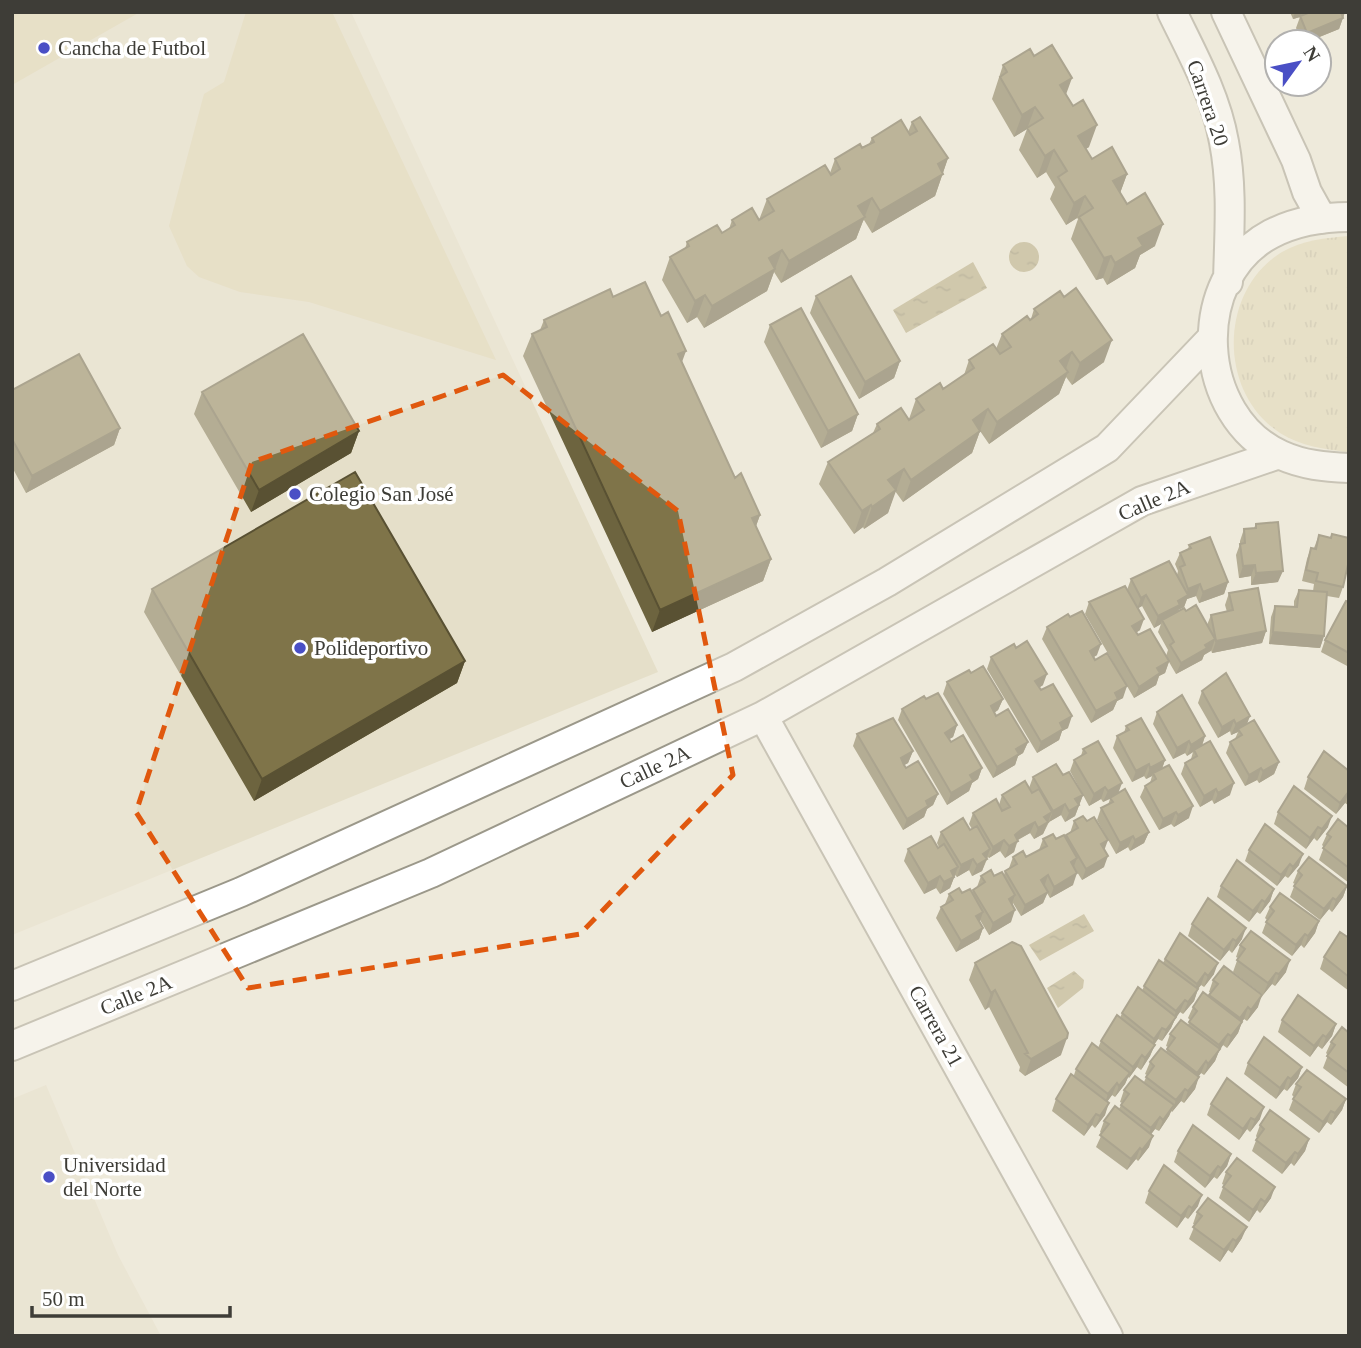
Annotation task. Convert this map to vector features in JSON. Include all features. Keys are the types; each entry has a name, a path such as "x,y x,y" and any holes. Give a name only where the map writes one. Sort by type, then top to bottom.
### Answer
{"street":[{"name":"Carrera 20","path":"1172,12 1206,82 1224,139 1229,179 1228,282"},
{"path":"1226,12 1296,160 1307,192 1335,218"},
{"path":"1335,218 1307,220 1269,235 1239,263 1219,299 1211,339 1215,374 1228,406 1251,434 1279,454 1313,466 1349,468"},
{"path":"12,986 241,892 734,667 887,582 1107,447 1211,339"},
{"name":"Calle 2A","path":"12,1046 431,873 763,716 1142,501 1279,454"},
{"name":"Carrera 21","path":"763,716 1108,1336"}],"highlighted area":[{"path":"503,375 678,511 733,775 580,934 248,988 136,812 252,462"}],"shaded area":[{"name":"Colegio San José","path":"12,12 351,12 658,672 12,935"},
{"name":"Universidad del Norte","path":"46,1085 118,1255 161,1336 12,1336 12,1099"}],"green space":[{"name":"Cancha de Futbol","path":"12,12 140,12 12,85"},
{"path":"246,12 332,12 496,360 309,302 240,292 199,277 187,266 169,226 204,94 224,82"},
{"path":"1349,236 1349,451 1346,452 1296,441 1280,433 1260,415 1245,393 1237,368 1234,342 1237,316 1246,291 1261,269 1282,252 1306,242"}],"water":[{"path":"1024,242 1035,246 1039,257 1035,268 1024,272 1013,268 1009,257 1013,246"},
{"path":"973,262 987,288 906,333 893,310"},
{"path":"1084,914 1094,931 1040,961 1029,945"},
{"path":"1074,971 1084,980 1083,988 1058,1008 1047,988"}],"building":[{"path":"1341,12 1343,18 1319,28 1305,28 1300,16 1308,13"},
{"path":"1052,45 1072,78 1060,85 1073,106 1083,100 1097,125 1078,136 1092,159 1112,147 1127,174 1113,181 1127,204 1145,193 1163,224 1138,238 1143,246 1115,263 1111,256 1104,258 1079,217 1093,208 1085,196 1074,203 1058,177 1067,171 1054,150 1045,156 1027,128 1043,118 1035,107 1022,115 1000,77 1007,72 1003,65 1030,49 1034,56"},
{"path":"920,117 948,158 938,164 943,174 880,211 872,198 858,206 865,217 789,261 782,250 769,258 775,269 712,306 705,295 695,301 670,257 689,246 687,242 717,225 722,233 735,225 732,220 752,208 759,220 774,211 767,199 825,165 831,175 840,169 835,159 860,144 862,148 874,142 872,138 901,120 910,135 917,131 912,122"},
{"path":"851,276 900,361 865,382 816,296"},
{"path":"645,282 661,316 668,312 686,351 678,354 735,478 741,473 760,515 752,518 771,559 660,610 532,334 547,327 544,320 610,289 613,297"},
{"path":"1076,288 1112,340 1080,363 1072,352 1060,361 1068,372 997,422 988,409 973,420 980,431 911,480 904,469 888,480 896,490 862,511 828,462 880,429 877,424 901,408 909,420 924,410 916,399 940,383 943,389 974,368 969,360 993,344 1000,354 1011,347 1002,334 1027,316 1030,320 1038,314 1034,309 1060,291 1064,297"},
{"path":"801,308 858,414 828,431 770,325"},
{"path":"303,334 359,431 259,490 202,392"},
{"path":"79,354 120,428 32,476 12,439 12,390"},
{"name":"Polideportivo","path":"355,472 465,661 262,779 152,589"},
{"path":"1278,522 1283,571 1256,573 1255,565 1243,566 1240,544 1245,543 1244,529 1256,528 1256,524"},
{"path":"1332,534 1349,538 1349,560 1343,587 1316,581 1318,573 1306,570 1311,548 1316,549 1319,535 1331,538"},
{"path":"1210,537 1228,582 1203,592 1200,584 1188,589 1180,567 1185,565 1180,553 1191,548 1189,545"},
{"path":"1169,561 1188,595 1178,601 1180,605 1158,616 1146,595 1141,598 1131,579"},
{"path":"1125,586 1144,619 1132,626 1138,635 1150,629 1169,661 1157,668 1160,673 1139,687 1089,602"},
{"path":"1258,588 1266,631 1216,641 1211,615 1233,610 1229,593"},
{"path":"1299,590 1327,592 1324,636 1273,632 1275,606 1297,607"},
{"path":"1346,601 1349,602 1349,653 1325,640"},
{"path":"1196,605 1215,639 1205,645 1207,648 1181,663 1170,645 1174,642 1162,620"},
{"path":"1082,611 1101,644 1090,651 1095,660 1107,653 1127,686 1115,693 1118,699 1096,711 1047,627 1068,614 1070,617"},
{"path":"1027,641 1047,674 1035,681 1041,690 1053,684 1072,716 1060,723 1063,729 1041,742 991,657 1014,644 1016,648"},
{"path":"983,666 1003,699 991,706 996,716 1008,709 1028,742 1016,749 1019,754 997,767 947,682"},
{"path":"1226,673 1250,716 1236,724 1234,720 1222,727 1202,691"},
{"path":"938,693 957,725 945,733 951,742 963,735 982,768 970,775 973,780 951,793 902,709 924,696 926,699"},
{"path":"1182,695 1205,736 1191,745 1189,741 1177,748 1157,712"},
{"path":"893,718 913,751 901,758 904,765 906,768 918,761 938,794 926,801 928,806 907,819 857,734"},
{"path":"1141,718 1165,760 1150,768 1149,764 1136,771 1117,736 1129,730 1126,726"},
{"path":"1254,720 1279,762 1249,775 1230,742 1242,735 1238,729"},
{"path":"1098,741 1122,783 1108,791 1105,787 1094,794 1074,760 1086,753 1083,749"},
{"path":"1210,741 1234,783 1218,793 1216,789 1204,796 1185,763 1197,756 1194,750"},
{"path":"1324,751 1349,771 1349,791 1340,803 1308,777"},
{"path":"1056,764 1063,775 1069,772 1083,795 1075,799 1079,805 1069,811 1065,804 1053,811 1033,777"},
{"path":"1169,765 1193,806 1178,815 1176,812 1163,819 1145,786 1156,779 1153,773"},
{"path":"1025,781 1032,793 1039,789 1052,812 1044,817 1048,822 1038,828 1035,822 1022,829 1015,835 1018,841 1009,846 1004,840 993,847 973,813 996,799 1002,811 1010,807 1002,795"},
{"path":"1294,786 1332,816 1322,829 1318,827 1310,838 1278,812"},
{"path":"1125,789 1149,832 1135,840 1133,836 1120,843 1101,808 1113,802 1110,798"},
{"path":"1083,816 1087,821 1094,817 1108,840 1101,844 1108,856 1086,869 1066,835 1078,828 1074,821"},
{"path":"963,818 970,830 977,826 990,849 983,854 987,859 977,865 973,859 961,865 941,832"},
{"path":"1338,819 1349,828 1349,868 1323,848 1331,837 1327,834"},
{"path":"1265,824 1303,854 1293,867 1290,864 1281,875 1249,850"},
{"path":"1053,834 1056,839 1064,835 1077,858 1071,862 1077,873 1054,887 1048,875 1041,880 1048,892 1025,905 1005,871 1017,864 1013,857 1023,851 1026,857 1047,846 1043,839"},
{"path":"931,836 938,848 944,844 958,867 951,871 954,877 944,882 940,876 928,883 908,849"},
{"path":"1309,857 1347,886 1336,900 1333,898 1324,909 1294,886 1302,875 1298,871"},
{"path":"1237,860 1274,889 1265,902 1262,900 1253,911 1221,886"},
{"path":"991,870 994,876 1002,872 1015,895 1009,899 1015,910 993,923 973,890 985,882 981,876"},
{"path":"959,888 962,893 970,889 983,912 976,916 983,928 961,941 941,907 953,900 949,894"},
{"path":"1280,893 1319,921 1308,936 1305,934 1296,945 1266,922 1274,911 1270,907"},
{"path":"1208,898 1246,928 1236,941 1233,939 1224,950 1192,924"},
{"path":"1251,931 1290,960 1268,983 1237,960 1245,949 1240,945"},
{"path":"1340,932 1349,938 1349,977 1324,957"},
{"path":"1180,933 1218,963 1208,976 1205,973 1197,984 1165,959"},
{"path":"1012,942 1021,946 1068,1033 1067,1038 1031,1059 1025,1054 1028,1053 995,990 991,993 975,963"},
{"path":"1159,960 1198,989 1188,1002 1185,1000 1176,1011 1144,986"},
{"path":"1224,966 1262,995 1251,1010 1248,1007 1240,1018 1209,995 1218,984 1213,980"},
{"path":"1138,987 1176,1017 1166,1030 1162,1028 1154,1039 1122,1013"},
{"path":"1203,992 1242,1022 1231,1036 1228,1034 1219,1045 1189,1022 1197,1011 1193,1007"},
{"path":"1298,995 1336,1024 1326,1037 1323,1035 1314,1046 1282,1020"},
{"path":"1117,1015 1155,1045 1145,1058 1142,1055 1133,1067 1101,1041"},
{"path":"1181,1020 1220,1049 1197,1073 1167,1049 1175,1038 1170,1034"},
{"path":"1342,1027 1349,1033 1349,1073 1327,1056 1335,1045 1331,1042"},
{"path":"1264,1037 1302,1067 1291,1079 1288,1077 1280,1088 1248,1063"},
{"path":"1092,1043 1130,1073 1108,1094 1076,1069"},
{"path":"1161,1048 1199,1077 1188,1091 1185,1089 1176,1100 1146,1077 1154,1066 1150,1062"},
{"path":"1307,1070 1346,1099 1335,1113 1331,1111 1323,1122 1293,1099 1301,1087 1296,1084"},
{"path":"1071,1074 1109,1103 1100,1116 1096,1114 1088,1125 1056,1099"},
{"path":"1135,1076 1174,1105 1163,1120 1160,1117 1151,1128 1121,1105 1129,1094 1124,1090"},
{"path":"1227,1078 1264,1107 1255,1120 1251,1118 1243,1129 1211,1104"},
{"path":"1115,1106 1153,1136 1131,1159 1100,1135 1109,1124 1104,1121"},
{"path":"1270,1110 1309,1139 1298,1154 1295,1152 1286,1163 1256,1140 1264,1129 1260,1125"},
{"path":"1193,1125 1231,1154 1221,1168 1218,1166 1210,1176 1178,1151"},
{"path":"1237,1158 1275,1187 1265,1202 1261,1199 1253,1210 1223,1187 1231,1176 1226,1172"},
{"path":"1164,1165 1202,1195 1192,1208 1189,1206 1181,1216 1149,1191"},
{"path":"1208,1198 1247,1227 1236,1241 1233,1239 1224,1250 1193,1227 1202,1216 1197,1212"}],"place":[{"name":"Cancha de Futbol","path":"44,48"},
{"name":"Colegio San José","path":"295,494"},
{"name":"Polideportivo","path":"300,648"},
{"name":"Universidad del Norte","path":"49,1177"}]}
